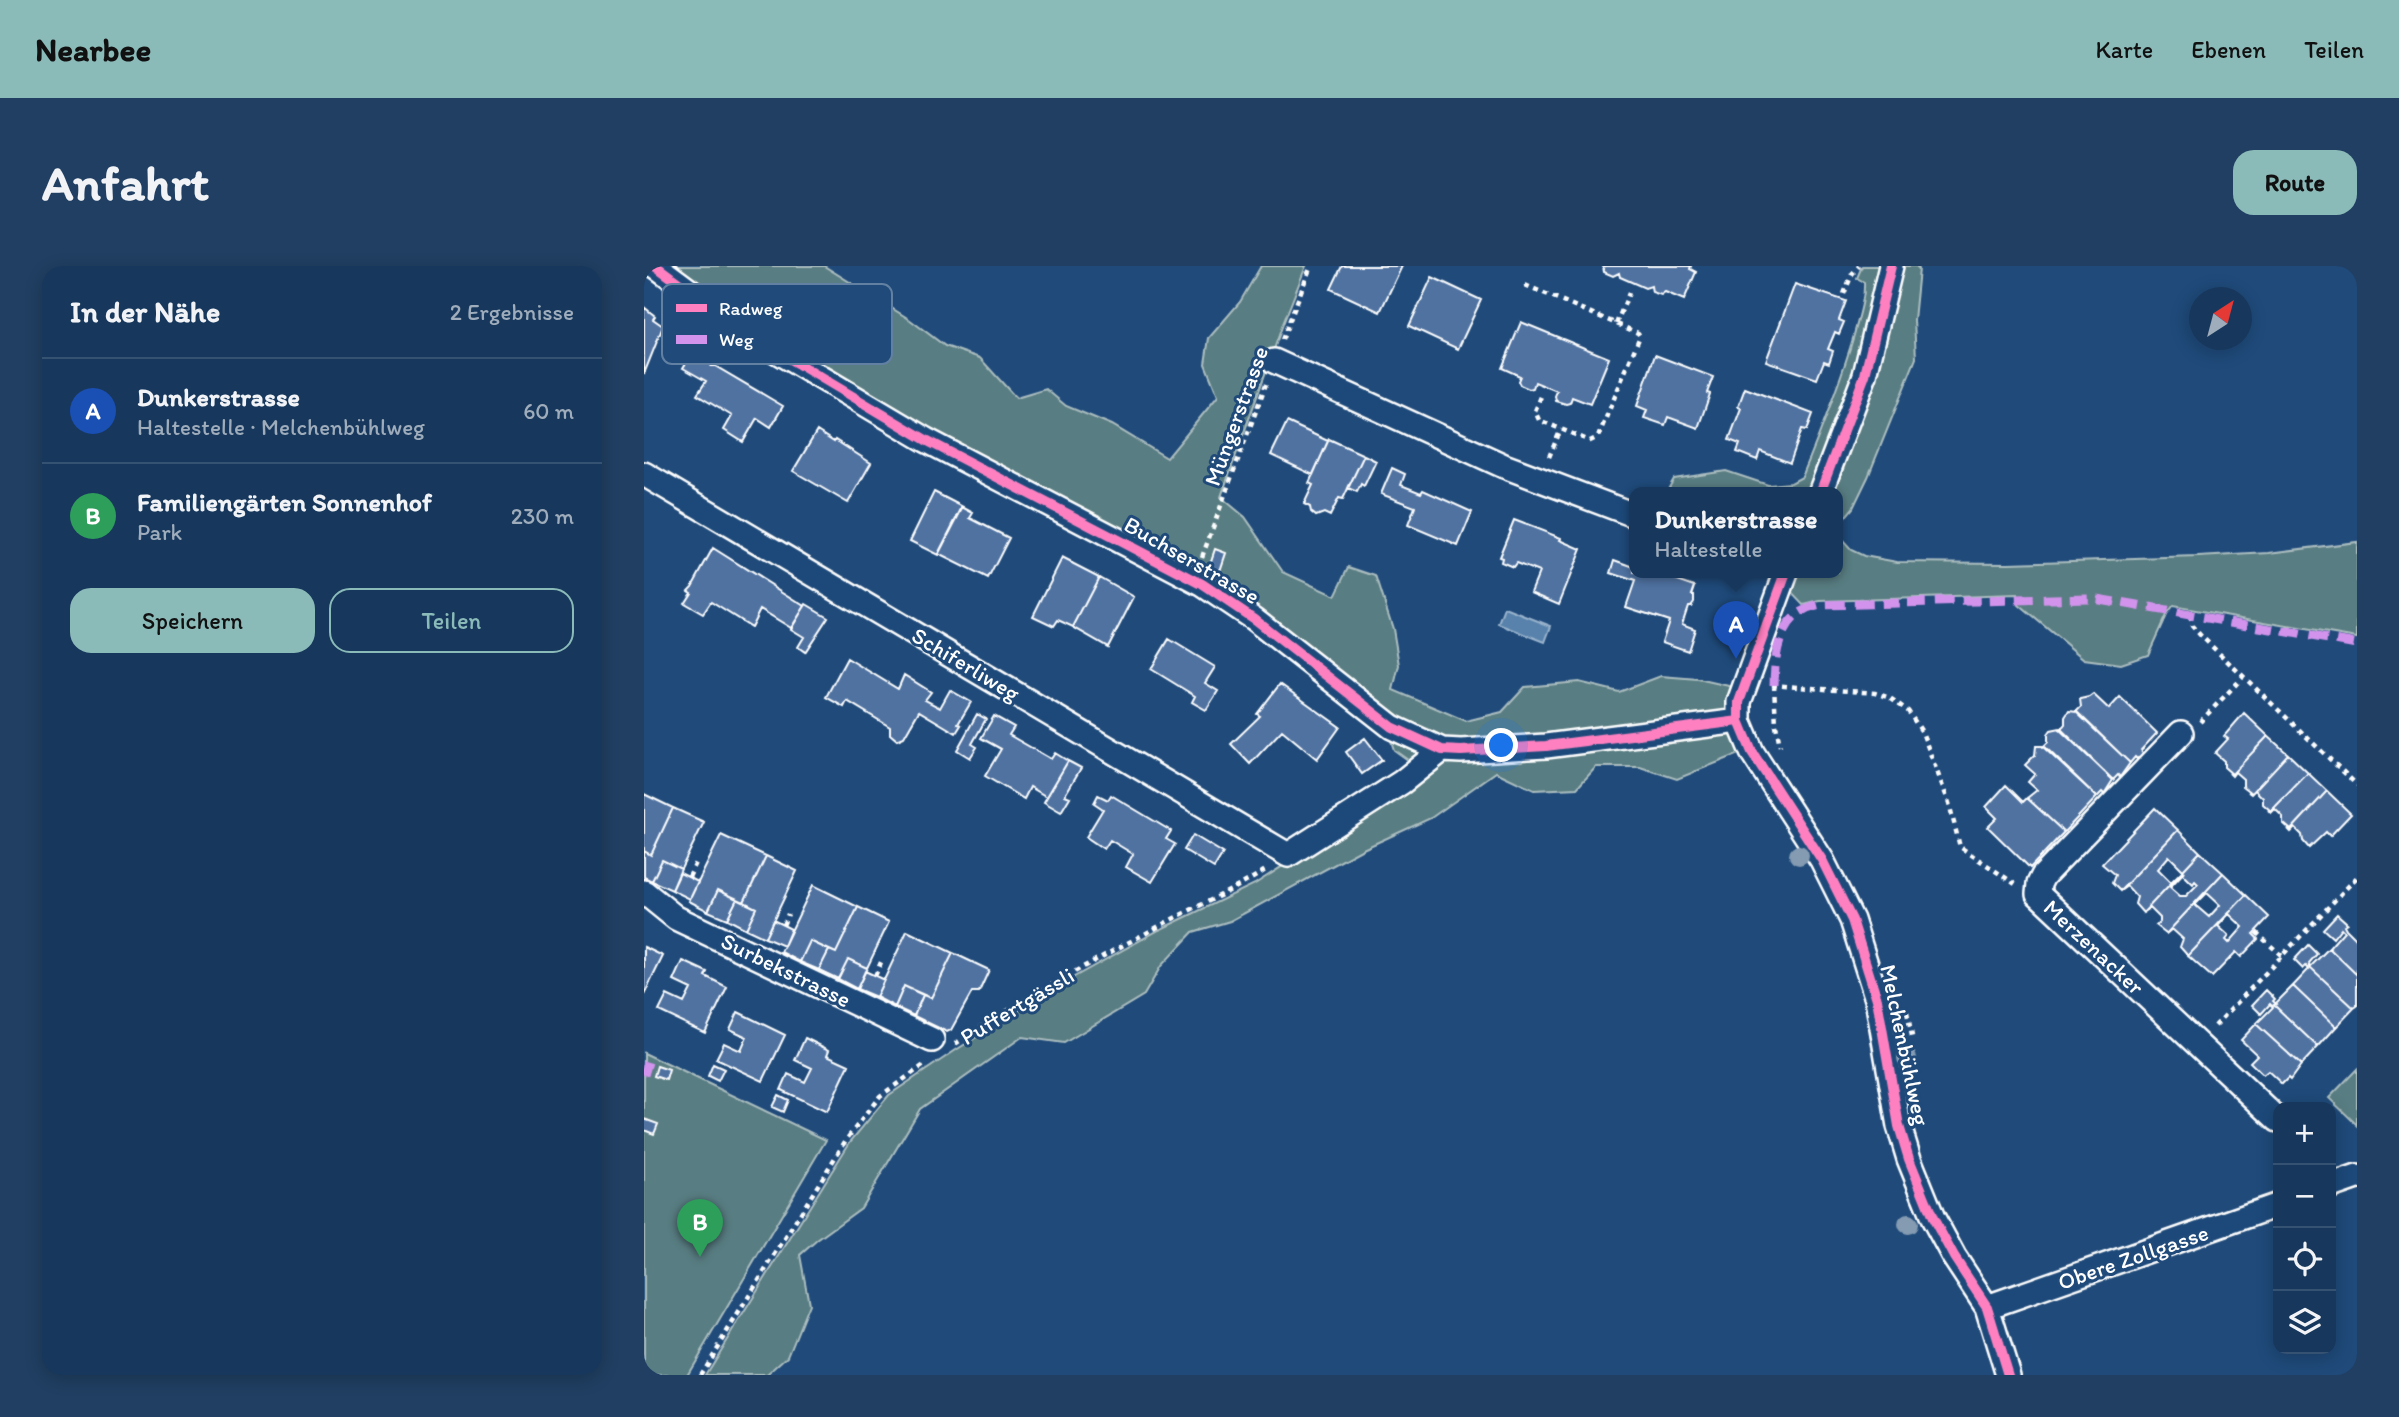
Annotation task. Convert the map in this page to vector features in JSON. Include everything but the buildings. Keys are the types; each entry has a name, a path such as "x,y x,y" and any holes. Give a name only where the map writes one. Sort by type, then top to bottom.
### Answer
{"street":[{"name":"Buchserstrasse","path":"656,266 680,284"},
{"path":"1822,487 1865,375 1891,266"},
{"path":"1274,361 1504,466 1629,513"},
{"name":"Buchserstrasse","path":"798,364 914,433 1193,579 1247,614 1392,727 1442,750 1546,746 1739,721"},
{"name":"Schiferliweg","path":"644,474 1288,855"},
{"path":"1739,721 1739,702 1784,578"},
{"name":"Melchenbühlweg","path":"1739,721 1752,752 1822,860 1848,911 1863,949 1877,999 1899,1126 1909,1159 1933,1219 1987,1307 2008,1375"},
{"name":"Merzenacker","path":"2180,733 2043,876 2038,894 2273,1115"},
{"path":"1288,855 1402,782 1442,750"},
{"name":"Surbekstrasse","path":"644,892 676,918 939,1049"},
{"path":"2336,1184 2357,1177"},
{"name":"Obere Zollgasse","path":"1987,1307 2273,1207"}],"path":[{"path":"1844,294 1852,274 1859,266"},
{"path":"1525,285 1640,336 1598,437 1590,441 1539,420 1535,411 1542,394"},
{"path":"1616,324 1629,293"},
{"path":"2190,615 2192,626 2357,785"},
{"path":"2180,733 2190,733 2243,677"},
{"path":"1774,685 1875,693 1908,710 1923,732 1949,803 1960,848 2013,883 2038,894"},
{"path":"689,877 696,863"},
{"path":"2197,1044 2357,877"},
{"path":"783,925 788,914"},
{"path":"2256,932 2282,956"},
{"path":"875,976 882,960"}],"green space":[{"path":"669,266 824,266 853,284 693,284"},
{"path":"1261,266 1306,266 1221,497 1245,517 1283,572 1335,596 1349,567 1376,576 1393,629 1399,665 1393,690 1466,721 1502,712 1525,687 1579,682 1619,692 1661,676 1698,679 1738,688 1746,751 1677,779 1640,767 1596,767 1577,788 1534,790 1496,772 1431,818 1363,849 1230,921 1193,932 1161,966 1144,995 1064,1043 1022,1037 920,1109 861,1208 800,1255 809,1304 788,1356 767,1375 705,1375 850,1142 889,1095 1056,987 1159,930 1255,884 1426,773 1394,750 1381,710 1344,683 813,364 892,364 892,308 945,346 980,358 1016,398 1046,389 1066,406 1112,425 1167,458 1218,396 1205,364 1209,338 1240,302"},
{"path":"1862,266 1916,266 1919,269 1914,320 1916,358 1868,477 1853,508 1843,520 1843,487 1669,487 1674,479 1726,471 1768,485 1791,483 1802,477 1830,407 1854,335 1864,282 1857,278"},
{"path":"1843,541 1851,550 1864,556 1897,562 2008,563 2269,553 2357,542 2357,638 2173,606 2166,615 2148,655 2121,664 2084,659 2019,605 2018,595 1820,601 1804,605 1786,586 1788,578 1843,578"},
{"path":"644,1053 826,1140 687,1375 644,1375"},
{"path":"2357,1069 2357,1125 2329,1098"}],"water":[{"path":"1505,608 1551,626 1545,642 1499,624"}],"marked path":[{"path":"1774,685 1776,658 1782,634 1796,616 1821,605 2092,598 2357,644"},
{"path":"644,1075 648,1062"}],"cycle path":[{"path":"656,266 680,284"},
{"path":"1822,487 1865,375 1891,266"},
{"path":"798,364 926,440 1202,584 1254,619 1392,727 1442,750 1546,746 1739,721"},
{"path":"1784,578 1739,702 1739,721 1752,752 1822,860 1852,920 1877,999 1899,1126 1909,1159 1933,1218 1954,1257 1987,1307 2008,1375"}],"place":[{"name":"Dunkerstrasse","path":"1736,659"},
{"name":"Familiengärten Sonnenhof","path":"700,1257"}]}
